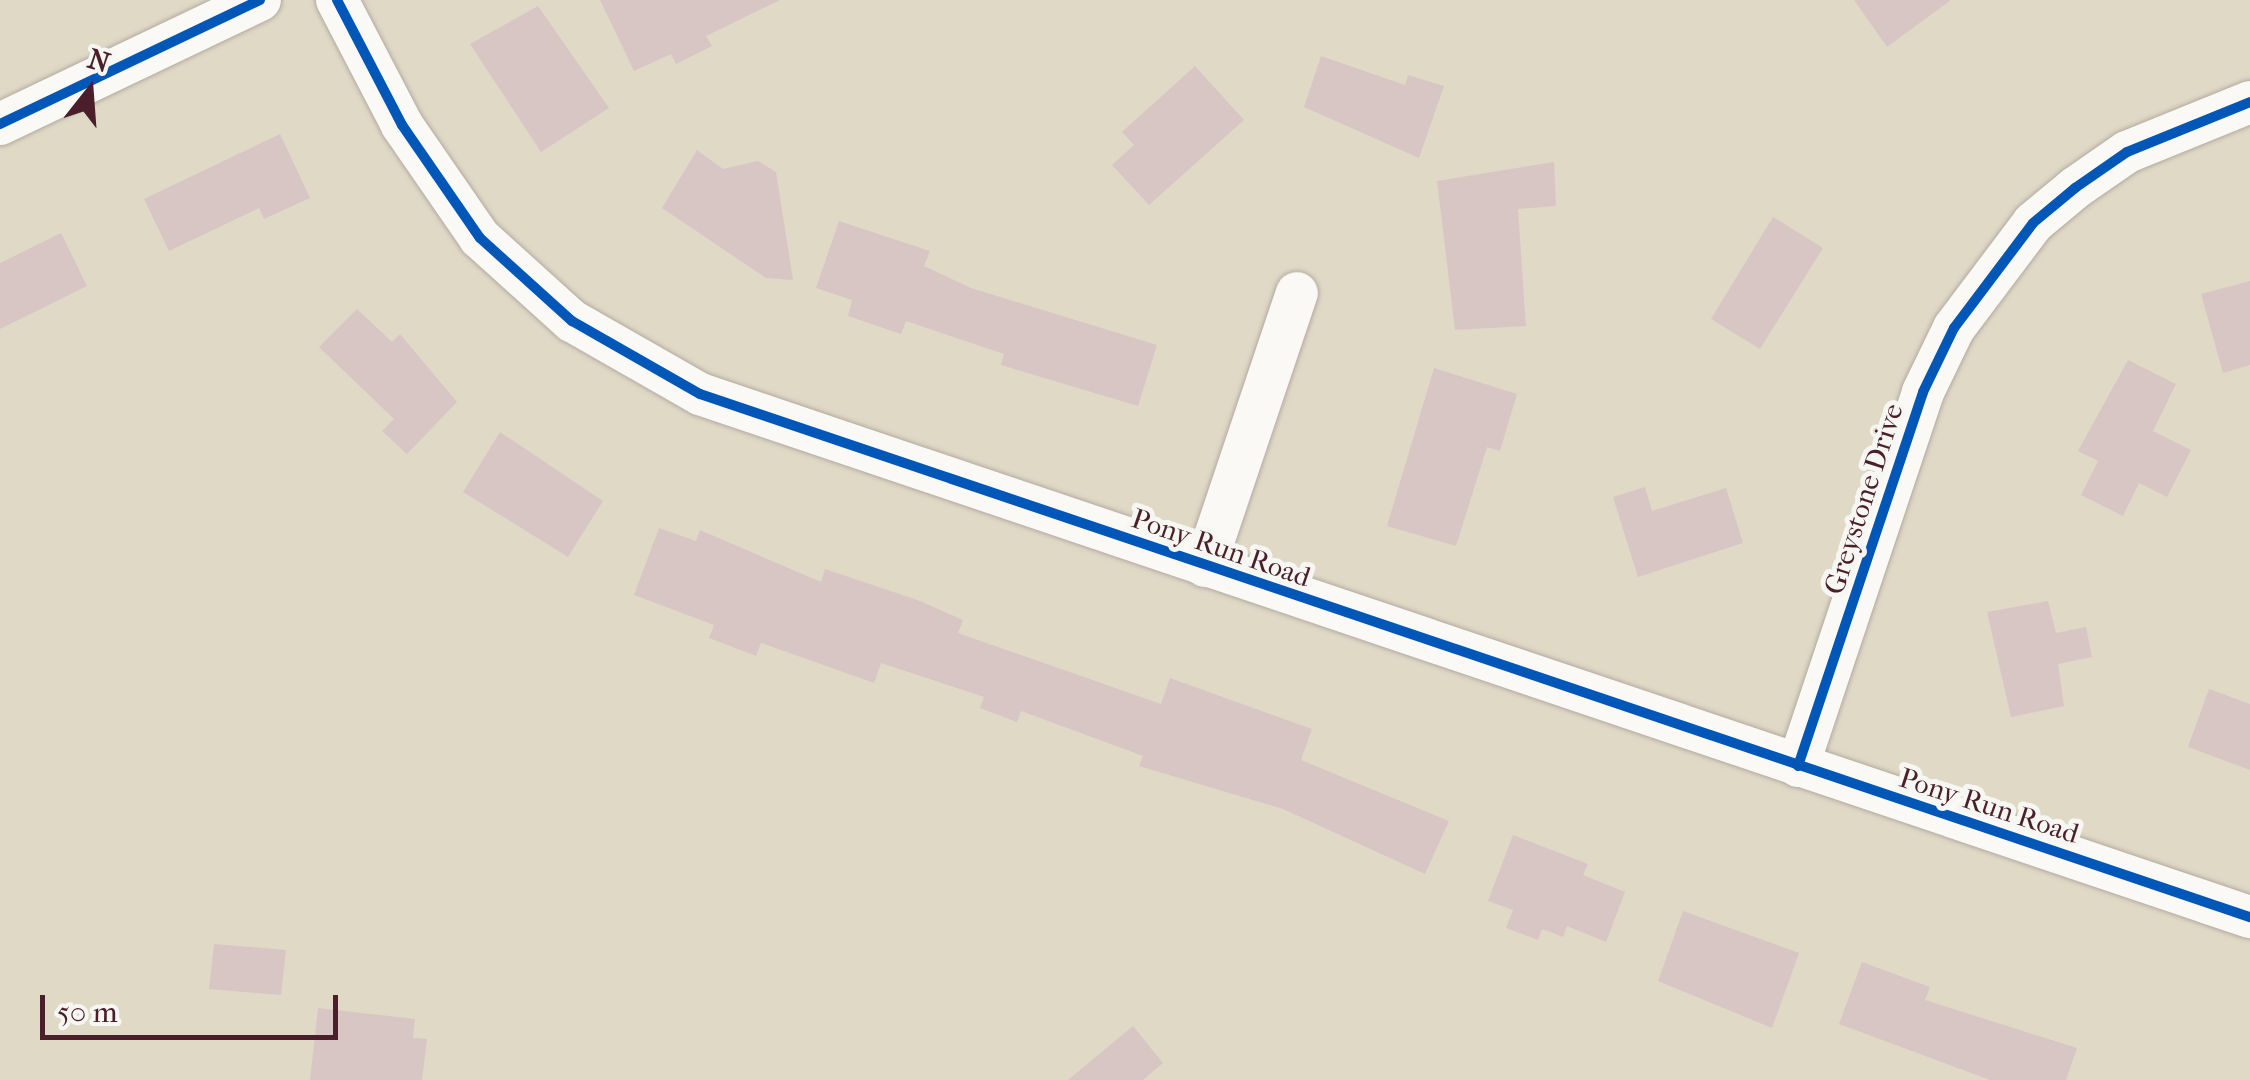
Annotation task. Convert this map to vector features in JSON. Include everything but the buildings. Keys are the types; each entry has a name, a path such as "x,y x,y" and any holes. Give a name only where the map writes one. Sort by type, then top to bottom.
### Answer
{"street":[{"path":"0,124 260,0"},
{"name":"Pony Run Road","path":"337,0 447,196 572,320 700,394 2250,917"},
{"name":"Greystone Drive","path":"1798,766 1954,328 2034,222 2075,188 2127,152 2250,102"},
{"path":"1205,566 1297,292"}],"cycle path":[{"path":"0,124 260,0"},
{"path":"337,0 402,125 480,238 572,321 700,394 2250,917"},
{"path":"1798,766 1923,392 1954,328 2033,223 2075,188 2127,152 2250,102"}]}
